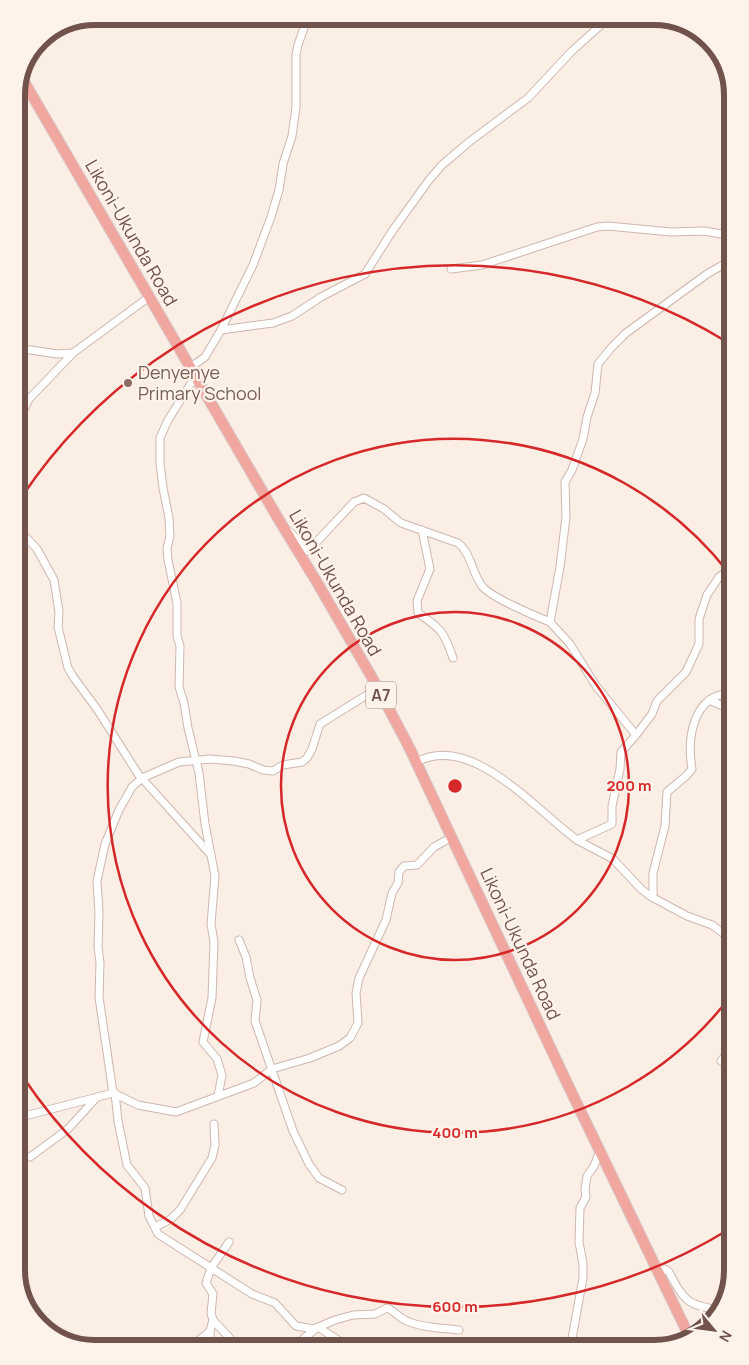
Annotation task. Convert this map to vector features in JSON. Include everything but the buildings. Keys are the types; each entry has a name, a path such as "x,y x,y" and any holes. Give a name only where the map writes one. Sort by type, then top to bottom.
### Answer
{"highway":[{"name":"Likoni-Ukunda Road","path":"26,85 378,688 452,837 687,1332"}],"street":[{"path":"218,1096 222,1075 218,1059 203,1042 212,998 214,942 211,924 215,876 196,759 180,688 180,646 177,636 176,603 168,560 169,518 162,488 160,438 193,371 205,357 222,330 253,265 271,218 279,190 282,164 292,136 296,107 296,55 305,25"},
{"path":"222,330 273,323 292,316 321,297 365,274 393,230 442,165 468,142 528,98 572,51 601,25"},
{"path":"451,268 482,265 597,227 608,226 724,234"},
{"path":"550,622 560,567 566,517 565,482 572,470 583,439 587,417 595,393 598,364 626,333 707,274 724,264"},
{"path":"25,407 29,399 73,353 149,297"},
{"path":"25,349 57,354 73,353"},
{"path":"279,520 308,551 354,502 364,498 384,509 401,523 458,543 464,548 482,587 493,595 550,622 570,644 596,686 636,735"},
{"path":"422,530 430,569 417,601 418,613 438,627 445,635 452,658"},
{"path":"25,536 37,549 54,580 59,612 58,627 68,668 97,709 138,774 211,855"},
{"path":"577,840 612,824 612,806 620,769 621,752 652,714 657,700 686,672 699,644 699,619 707,595 724,574"},
{"path":"337,1340 318,1328 296,1326 275,1304 252,1294 158,1234 149,1216 145,1188 127,1165 118,1121 99,997 100,963 97,881 110,830 132,788 142,778 179,762 196,759 234,761 249,764 263,770 273,770 283,765 302,762 307,758 312,749 320,724 378,688"},
{"path":"653,898 653,873 665,826 667,792 692,769 690,734 697,712 709,700 724,693"},
{"path":"709,700 724,706"},
{"path":"416,762 433,756 444,755 475,762 527,797 560,828 577,840 613,859 641,889 653,898 687,916 712,925 724,933"},
{"path":"25,1116 114,1093 138,1105 176,1112 254,1083 272,1069 310,1058 339,1046 350,1038 358,1023 356,993 359,978 386,920 392,893 398,883 399,872 404,866 417,864 434,847 452,837"},
{"path":"239,940 246,956 250,978 258,1000 255,1021 293,1131 309,1164 319,1178 342,1190"},
{"path":"721,1061 724,1057"},
{"path":"25,1156 30,1157 68,1129 97,1096"},
{"path":"155,1227 172,1219 180,1210 212,1158 215,1145 214,1124"},
{"path":"573,1340 583,1278 583,1264 579,1242 580,1208 586,1197 587,1176 594,1166 600,1151"},
{"path":"229,1242 211,1268 206,1283 213,1294 211,1313 213,1320 232,1340"},
{"path":"657,1270 665,1269 669,1272 684,1299 695,1305"},
{"path":"302,1340 318,1328 344,1317 376,1314 387,1308 395,1311 405,1320 437,1328 459,1330"},
{"path":"210,1340 213,1320"},
{"path":"199,1340 210,1331"}],"place":[{"name":"Denyenye Primary School","path":"128,383"}]}
